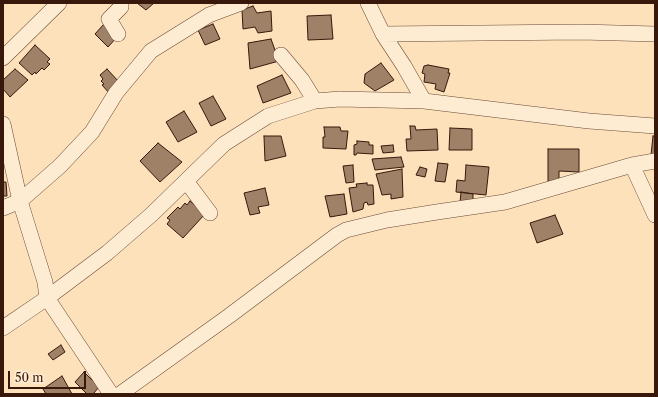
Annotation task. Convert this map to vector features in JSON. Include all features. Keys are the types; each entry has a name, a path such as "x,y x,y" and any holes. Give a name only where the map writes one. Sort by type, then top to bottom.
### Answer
{"street":[{"path":"3,58 59,3"},
{"path":"118,34 109,19 121,7 121,3"},
{"path":"3,208 20,201 60,166 92,132 116,93 151,51 209,15 241,3"},
{"path":"368,3 383,34 404,66 424,101"},
{"path":"383,34 581,32 655,34"},
{"path":"281,55 302,80 314,101"},
{"path":"3,328 47,298 107,253 140,224 224,144 268,116 314,101 340,99 424,101 535,115 655,126"},
{"path":"3,124 20,201 45,282 47,298 111,394"},
{"path":"120,394 229,316 337,235 346,230 436,212 505,202 632,165 655,161"},
{"path":"632,165 655,215"},
{"path":"186,180 210,213"}],"building":[{"path":"137,3 154,3 146,10"},
{"path":"253,6 257,13 271,11 272,31 258,33 255,27 243,29 242,10"},
{"path":"331,15 333,39 308,40 307,16"},
{"path":"104,24 117,37 108,47 95,34"},
{"path":"213,24 220,39 205,45 198,30"},
{"path":"271,39 279,61 250,69 248,43"},
{"path":"35,45 50,59 47,62 50,64 44,70 42,68 36,74 35,72 32,75 19,63"},
{"path":"381,63 394,80 375,91 364,83 365,74"},
{"path":"428,65 449,69 448,73 450,73 444,92 435,89 436,84 424,82 425,74 422,73 424,66"},
{"path":"15,69 28,80 10,97 3,89 3,80"},
{"path":"107,69 120,83 110,94 102,85 104,84 101,81 103,79 100,75"},
{"path":"282,75 291,93 263,103 257,86"},
{"path":"213,96 226,119 211,126 199,103"},
{"path":"184,111 197,132 178,142 166,122"},
{"path":"410,126 415,126 416,130 437,129 438,150 407,151 406,139 411,139"},
{"path":"324,127 340,127 341,131 348,131 346,149 323,148 323,137 325,137"},
{"path":"450,128 472,129 472,150 449,150"},
{"path":"264,136 281,136 286,156 265,161"},
{"path":"653,136 655,136 655,153 651,155"},
{"path":"357,141 369,142 369,145 373,145 373,154 357,153 354,155 354,145 357,144"},
{"path":"158,143 182,162 160,182 140,161"},
{"path":"393,145 394,152 383,153 381,146"},
{"path":"548,149 579,149 579,172 559,171 559,182 548,182"},
{"path":"401,157 404,167 375,170 372,159"},
{"path":"438,163 448,164 445,182 435,181"},
{"path":"353,165 354,182 346,183 343,166"},
{"path":"466,165 489,167 486,195 456,192 457,180 465,181"},
{"path":"420,167 427,169 425,177 416,175"},
{"path":"402,169 403,197 391,199 391,194 382,195 376,174"},
{"path":"3,182 6,182 7,196 3,196"},
{"path":"367,183 367,185 373,185 374,204 368,205 367,202 364,203 363,209 353,212 349,188 357,187 356,184"},
{"path":"265,188 269,205 258,207 260,213 250,215 244,193"},
{"path":"461,192 473,194 473,206 460,203"},
{"path":"344,194 347,214 330,217 325,196"},
{"path":"190,201 205,214 183,238 167,224 170,220 167,218 178,207 180,209 185,203 187,205"},
{"path":"555,215 563,234 537,243 530,223"},
{"path":"61,345 65,352 53,360 48,354"},
{"path":"84,372 99,387 93,394 87,394 75,382"},
{"path":"62,376 72,394 46,394 43,389"}]}
